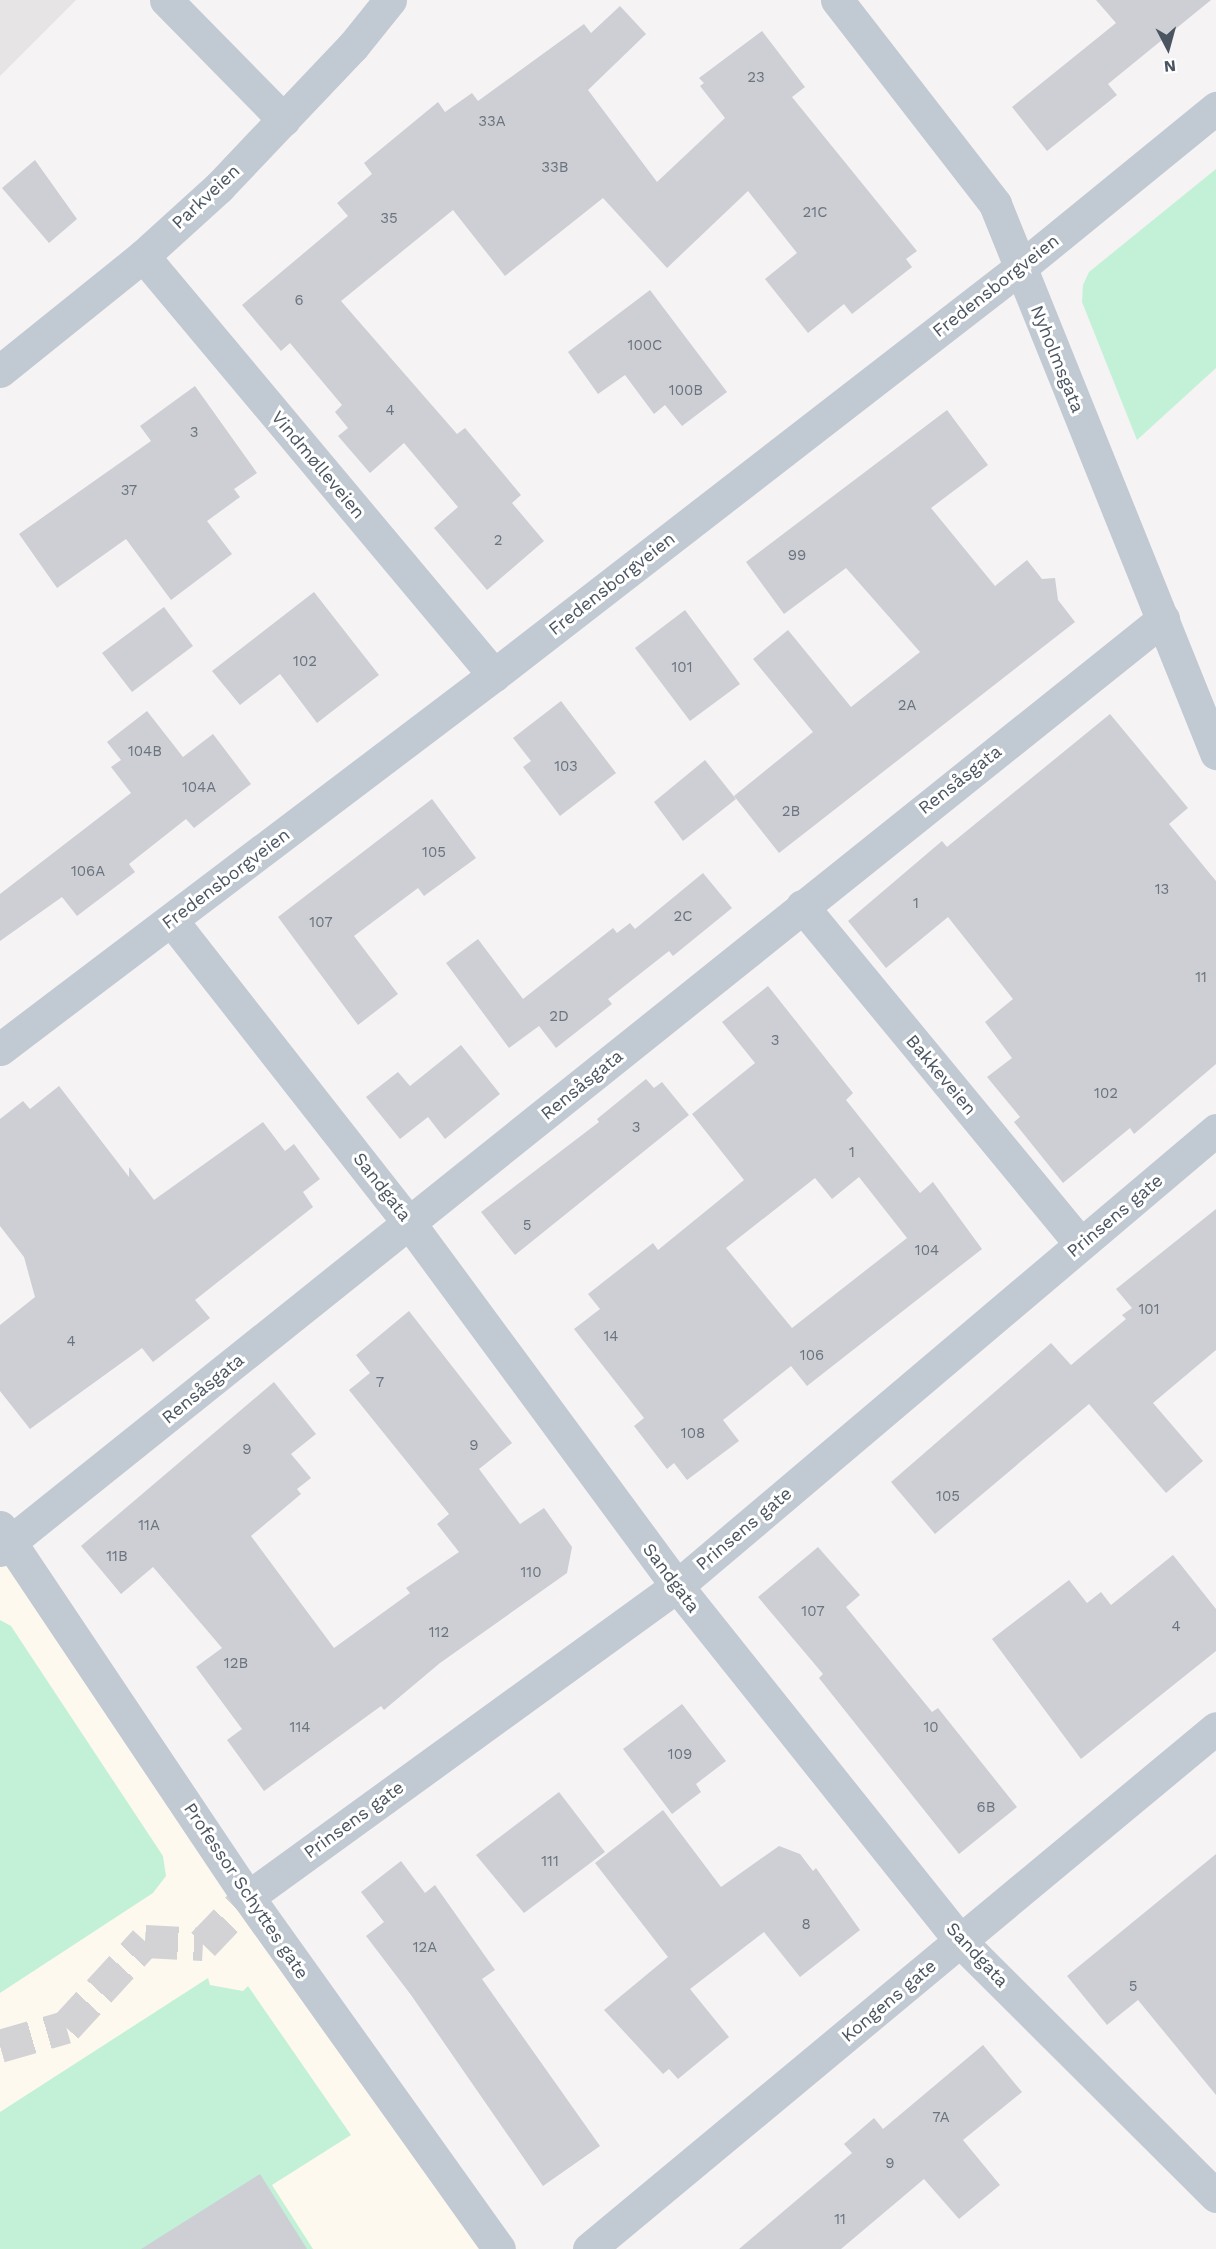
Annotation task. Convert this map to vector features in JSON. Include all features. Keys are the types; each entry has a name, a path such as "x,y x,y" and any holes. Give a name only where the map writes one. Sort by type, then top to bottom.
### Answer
{"street":[{"path":"166,0 284,120"},
{"name":"Parkveien","path":"0,371 143,256 219,187 284,120 390,0"},
{"name":"Nyholmsgata","path":"837,0 995,204 1216,753"},
{"name":"Fredensborgveien","path":"0,1049 494,675 1021,267 1216,108"},
{"name":"Vindmølleveien","path":"143,256 494,675"},
{"name":"Rensåsgata","path":"3,1540 410,1224 802,906 1163,620"},
{"name":"Bakkeveien","path":"802,906 1081,1244"},
{"name":"Sandgata","path":"172,921 410,1224 677,1586 961,1942 1216,2196"},
{"name":"Prinsens gate","path":"248,1897 677,1586 1216,1130"},
{"name":"Professor Schyttes gate","path":"3,1540 248,1897 500,2249"},
{"name":"Kongens gate","path":"589,2249 1216,1728"}],"shaded area":[{"path":"0,0 76,0 0,76"},
{"path":"0,1550 499,2249 0,2249"}],"green space":[{"path":"1216,169 1216,368 1137,440 1082,302 1083,285 1089,272"},
{"path":"0,1620 11,1626 163,1856 166,1876 153,1893 0,1993"},
{"path":"208,1978 210,1985 243,1991 248,1986 351,2135 272,2185 313,2249 0,2249 0,2112"}],"building":[{"path":"1096,0 1211,0 1108,84 1117,95 1047,151 1012,107 1116,23"},
{"path":"620,6 646,34 588,90 657,182 725,118 700,86 704,83 699,78 762,31 805,87 792,97 917,251 906,259 912,267 852,314 844,304 808,333 765,279 797,253 748,191 667,268 603,198 505,276 453,210 341,301 457,434 465,428 521,495 512,503 544,541 487,590 434,528 458,507 404,443 370,473 338,436 348,428 335,412 342,405 290,343 281,351 242,305 348,216 337,203 372,174 364,163 438,102 445,112 472,93 478,101 584,24 591,33"},
{"path":"35,160 77,219 49,243 2,188"},
{"path":"650,290 727,392 682,426 665,405 654,414 625,375 598,394 568,352"},
{"path":"195,386 257,473 234,489 240,497 207,521 232,554 171,600 126,539 57,588 19,534 151,441 140,426"},
{"path":"947,410 988,465 931,508 995,586 1027,560 1042,579 1055,578 1058,600 1075,622 779,853 734,796 813,732 753,659 788,630 851,707 920,652 846,568 784,614 746,562"},
{"path":"314,592 379,675 317,723 280,674 240,705 212,671"},
{"path":"164,607 193,646 132,692 102,653"},
{"path":"685,610 740,684 690,721 635,648"},
{"path":"561,701 616,773 560,816 523,767 531,761 513,738"},
{"path":"147,711 183,757 213,734 251,784 194,828 186,819 129,864 135,872 77,916 62,897 0,941 0,894 131,793 111,767 121,760 107,742"},
{"path":"1110,714 1188,808 1169,824 1216,881 1216,1064 1134,1134 1130,1128 1063,1183 1014,1122 1020,1117 987,1077 1012,1058 985,1022 1013,999 948,917 886,968 848,921 942,841 947,847"},
{"path":"705,760 736,799 683,841 654,802"},
{"path":"432,799 476,858 424,896 418,888 354,936 398,994 358,1025 278,917"},
{"path":"703,873 732,908 673,956 669,951 608,999 612,1004 556,1048 539,1026 509,1048 446,963 478,939 523,999 613,928 617,933 630,923 635,929"},
{"path":"768,986 853,1093 846,1100 920,1193 933,1182 982,1249 807,1386 791,1366 723,1420 739,1441 687,1480 674,1463 667,1469 634,1426 644,1418 574,1329 600,1309 588,1294 653,1243 658,1250 744,1180 692,1114 755,1063 722,1022","holes":["859,1177 907,1238 792,1328 726,1248 815,1178 832,1199"]},
{"path":"461,1045 500,1094 445,1139 428,1117 400,1139 366,1097 398,1072 410,1086"},
{"path":"646,1079 654,1088 662,1082 689,1115 515,1255 481,1212 599,1122 597,1119"},
{"path":"59,1086 129,1177 129,1167 154,1200 263,1122 285,1151 294,1144 320,1179 303,1192 313,1207 195,1300 210,1318 153,1362 142,1348 30,1429 0,1391 0,1325 35,1297 24,1257 0,1226 0,1119 23,1101 30,1109"},
{"path":"1216,1209 1216,1350 1153,1403 1203,1461 1166,1493 1089,1404 935,1534 891,1482 1051,1343 1071,1365 1126,1319 1122,1315 1132,1308 1116,1289"},
{"path":"409,1311 512,1443 479,1469 520,1524 544,1508 572,1547 567,1573 440,1663 384,1710 381,1706 264,1791 227,1740 242,1729 196,1667 222,1648 153,1567 121,1594 81,1546 274,1382 316,1434 291,1454 311,1478 297,1489 301,1494 251,1536 334,1648 410,1593 406,1588 459,1552 437,1524 449,1514 349,1390 370,1373 356,1355"},
{"path":"818,1547 860,1595 846,1607 932,1712 938,1708 1017,1807 959,1854 819,1678 823,1674 758,1597"},
{"path":"1173,1555 1216,1609 1216,1651 1081,1759 992,1639 1069,1580 1087,1603 1101,1592 1111,1605"},
{"path":"682,1704 726,1761 696,1784 701,1792 672,1814 623,1749"},
{"path":"559,1792 605,1852 524,1913 476,1855"},
{"path":"663,1810 721,1887 779,1846 800,1854 813,1871 816,1868 860,1930 800,1977 764,1932 690,1989 729,2037 678,2079 669,2069 663,2074 604,2010 668,1957 595,1863"},
{"path":"1216,1854 1216,2095 1138,2000 1107,2025 1067,1976"},
{"path":"401,1861 425,1893 435,1885 495,1970 482,1979 600,2146 543,2186 411,1995 366,1936 384,1922 361,1892"},
{"path":"983,2045 1022,2092 963,2140 1000,2185 959,2219 924,2179 841,2249 739,2249 852,2153 844,2144 874,2118 883,2129"},
{"path":"260,2174 307,2249 141,2249"}],"tunnel":[{"path":"0,2046 66,2027 145,1941 203,1944 248,1897"}]}
